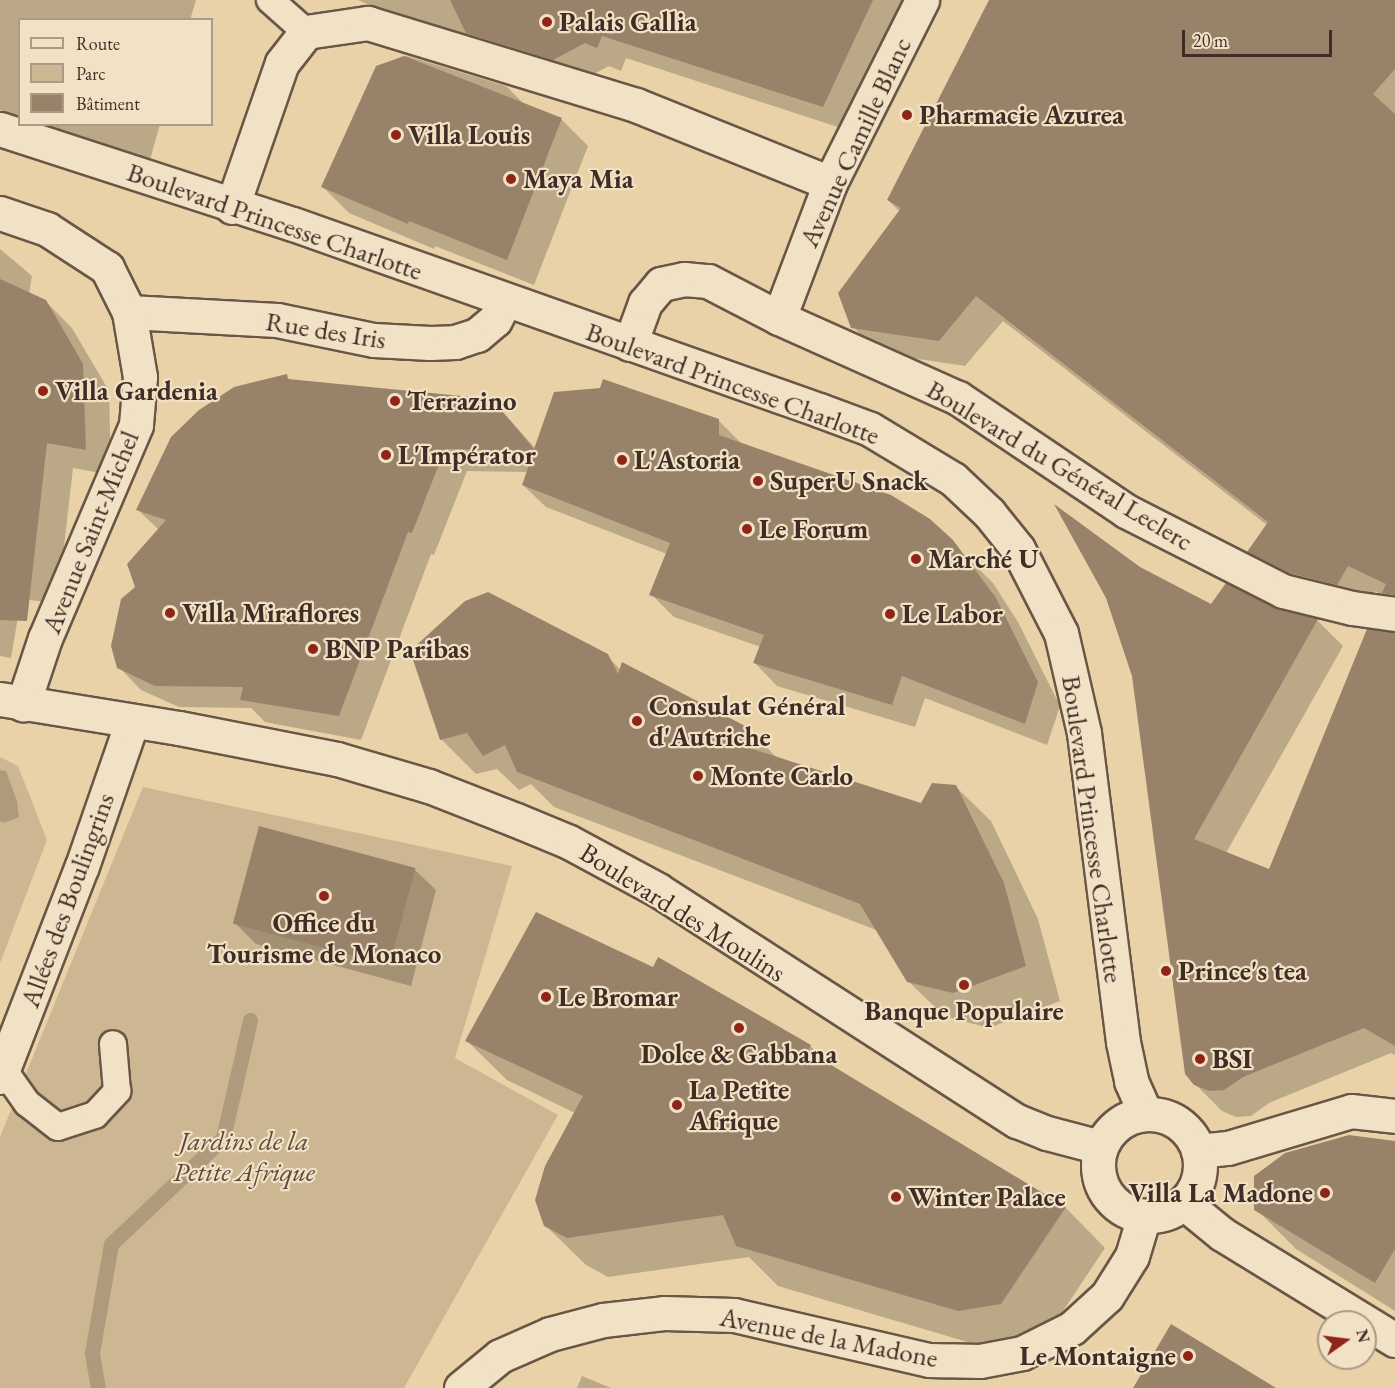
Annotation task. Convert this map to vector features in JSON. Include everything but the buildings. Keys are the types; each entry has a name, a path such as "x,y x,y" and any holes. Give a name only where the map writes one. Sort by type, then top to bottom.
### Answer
{"main road":[{"name":"Avenue Camille Blanc","path":"779,318 830,183 922,0"},
{"path":"232,207 282,63 306,32 368,23 636,105 830,183"},
{"name":"Boulevard Princesse Charlotte","path":"0,129 232,207 292,224 870,429 953,479 988,513 1018,549 1052,613 1074,678 1123,1042 1131,1081 1145,1113"},
{"name":"Avenue Saint-Michel","path":"0,213 47,229 107,267 129,312 140,377 136,425 45,638 12,701"},
{"name":"Boulevard du Général Leclerc","path":"630,344 645,303 661,284 684,279 708,281 779,318 958,398 1126,511 1283,591 1352,608 1395,614"},
{"name":"Rue des Iris","path":"129,312 277,320 374,340 430,343 455,342 477,334 495,320 505,300"},
{"name":"Boulevard des Moulins","path":"12,701 215,735 384,772 569,842 658,890 1017,1121 1047,1134 1100,1147"},
{"name":"Allées des Boulingrins","path":"2,1073 82,866 132,722"},
{"path":"1198,1151 1228,1148 1351,1111 1395,1116"},
{"path":"1145,1113 1178,1122 1191,1134 1198,1151 1199,1178 1184,1203 1171,1211 1144,1216 1116,1204 1106,1192 1099,1178 1100,1147 1118,1123 1145,1113"},
{"path":"1184,1203 1222,1234 1395,1340"},
{"name":"Avenue de la Madone","path":"461,1388 500,1356 549,1334 603,1320 664,1313 734,1315 929,1360 980,1361 1022,1353 1072,1328 1107,1296 1132,1256 1144,1216"}],"lane":[{"path":"270,0 306,32"},
{"path":"2,1073 27,1103 58,1127 95,1115 117,1091 113,1044"}],"green space":[{"path":"0,757 18,766 47,840 0,963"},
{"name":"Jardins de la Petite Afrique","path":"143,787 512,866 455,1058 558,1115 404,1388 0,1388 0,1137"}],"shaded area":[{"path":"0,770 6,771 17,801 19,817 4,823 0,821"}],"waterway":[{"path":"98,1388 92,1353 111,1244 223,1138 250,1020"}],"place":[{"name":"Palais Gallia","path":"547,22"},
{"name":"Pharmacie Azurea","path":"907,115"},
{"name":"Villa Louis","path":"396,135"},
{"name":"Maya Mia","path":"511,179"},
{"name":"Villa Gardenia","path":"43,391"},
{"name":"Terrazino","path":"395,401"},
{"name":"L'Impérator","path":"386,455"},
{"name":"L'Astoria","path":"622,460"},
{"name":"SuperU Snack","path":"758,481"},
{"name":"Le Forum","path":"747,529"},
{"name":"Marché U","path":"916,559"},
{"name":"Villa Miraflores","path":"170,613"},
{"name":"Le Labor","path":"890,614"},
{"name":"BNP Paribas","path":"313,649"},
{"name":"Consulat Général d'Autriche","path":"637,721"},
{"name":"Monte Carlo","path":"698,776"},
{"name":"Office du Tourisme de Monaco","path":"324,896"},
{"name":"Prince's tea","path":"1166,971"},
{"name":"Banque Populaire","path":"964,985"},
{"name":"Le Bromar","path":"546,997"},
{"name":"Dolce & Gabbana","path":"739,1028"},
{"name":"BSI","path":"1200,1059"},
{"name":"La Petite Afrique","path":"677,1105"},
{"name":"Villa La Madone","path":"1325,1193"},
{"name":"Winter Palace","path":"896,1197"},
{"name":"Le Montaigne","path":"1188,1356"}]}
